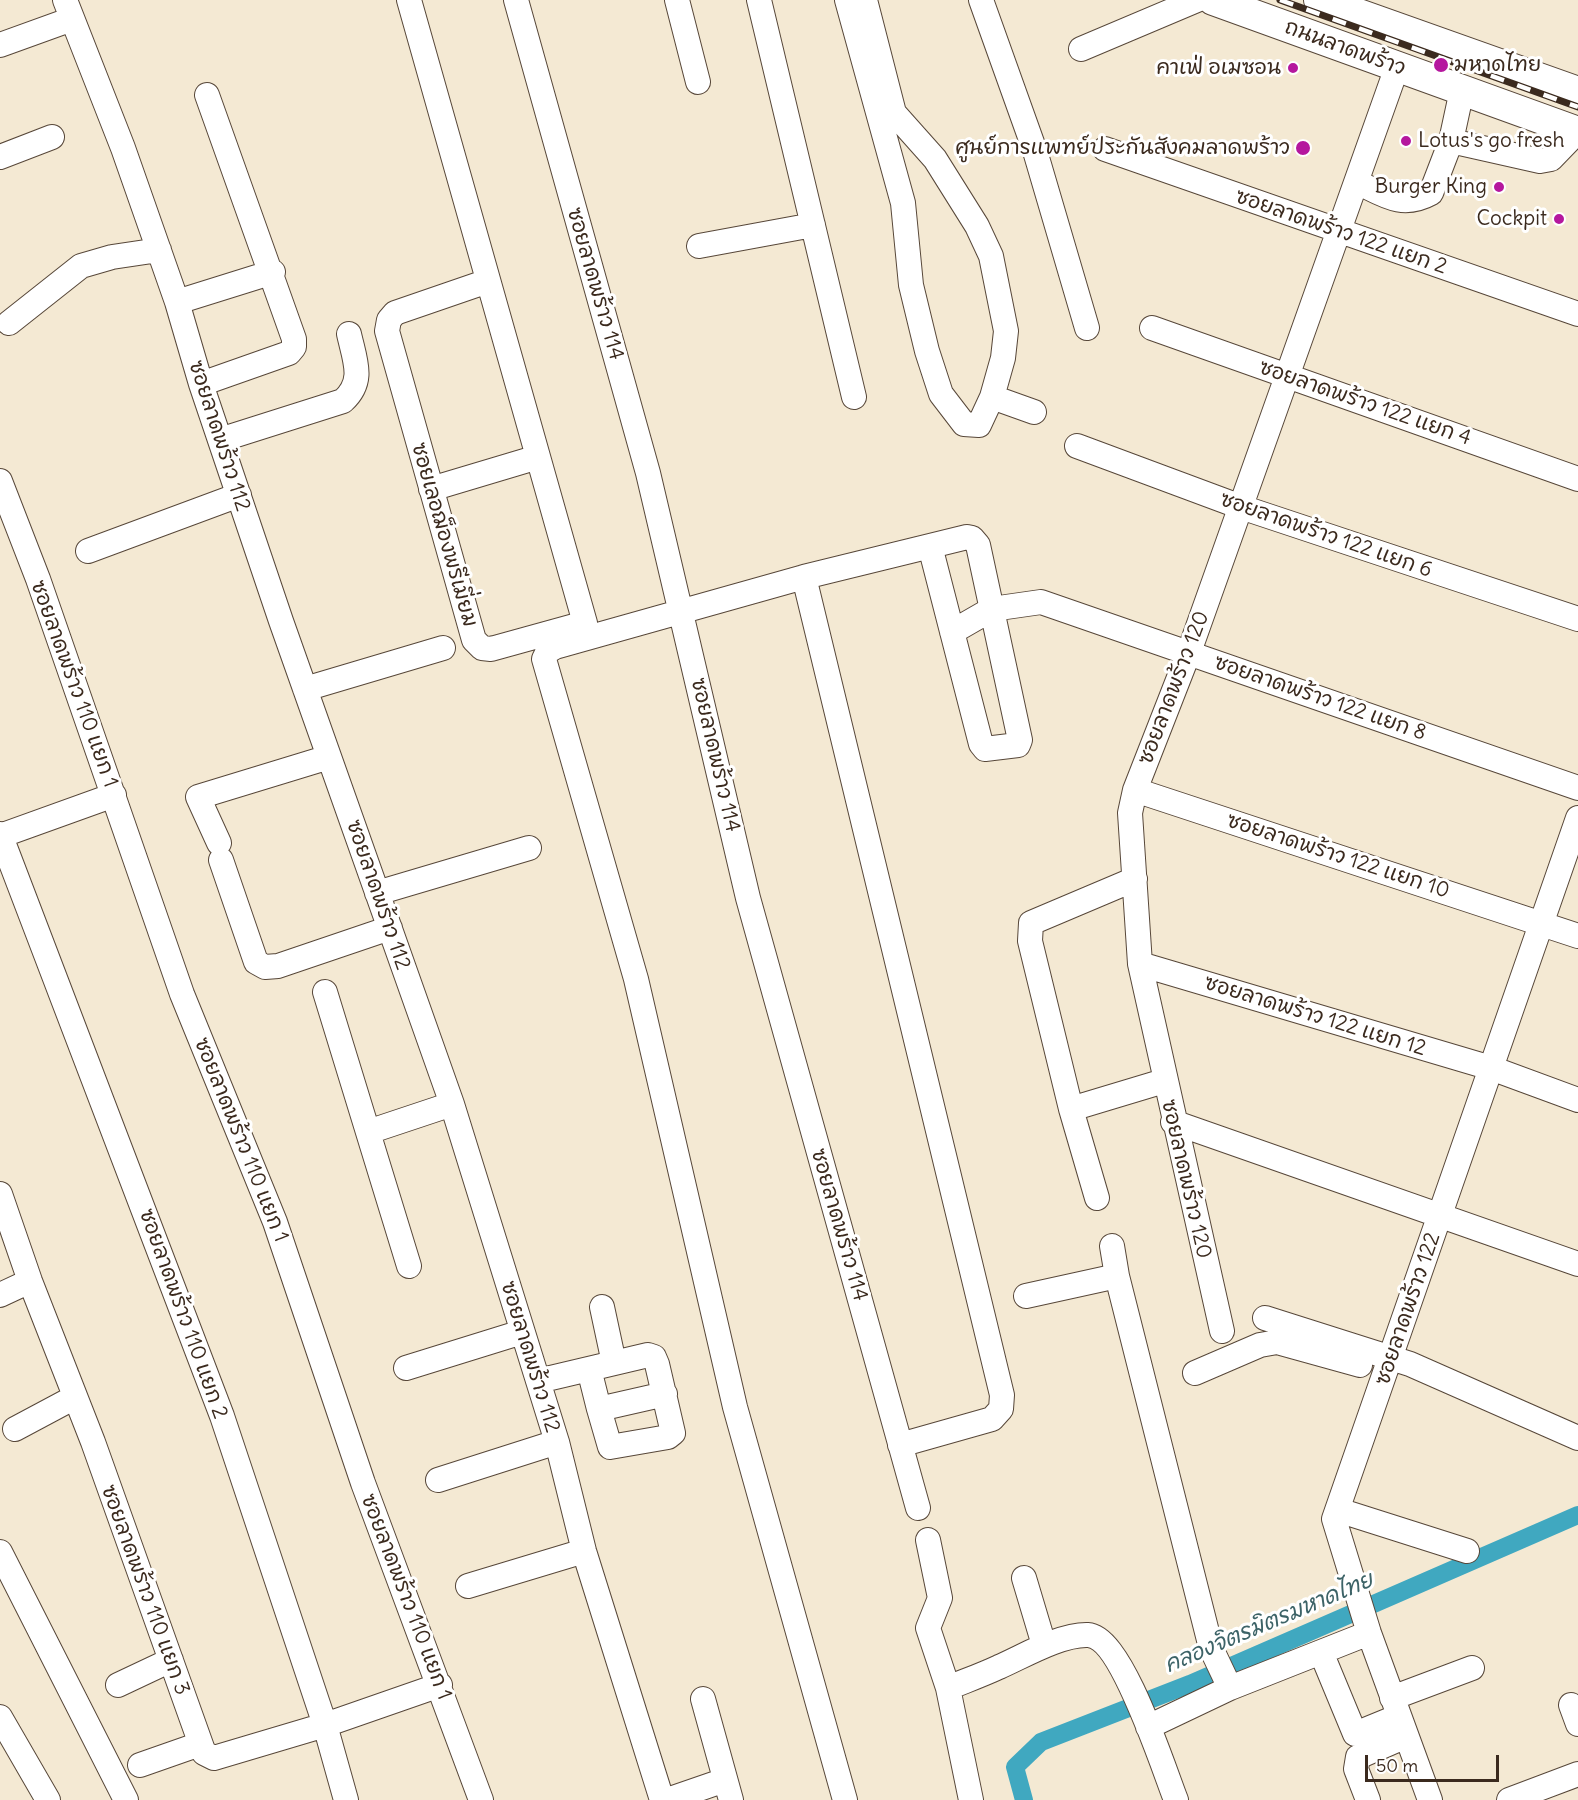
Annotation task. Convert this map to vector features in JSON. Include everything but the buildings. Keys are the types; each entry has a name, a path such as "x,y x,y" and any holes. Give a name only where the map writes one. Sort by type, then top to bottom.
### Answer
{"main road":[{"name":"ถนนลาดพร้าว","path":"1213,0 1577,132"},
{"name":"ถนนลาดพร้าว","path":"1319,0 1578,92"}],"street":[{"path":"409,0 587,630"},
{"name":"ซอยลาดพร้าว 114","path":"516,0 648,473 748,898 918,1508"},
{"path":"677,0 698,82"},
{"path":"759,0 854,397"},
{"path":"847,0 903,203 911,285 941,394 964,424 980,425 992,397 1003,358 1006,331 991,255 977,226 935,159 894,113 865,0"},
{"path":"981,0 1035,151 1087,328"},
{"path":"1081,49 1197,0"},
{"path":"0,45 69,9"},
{"name":"ซอยลาดพร้าว 112","path":"69,9 123,148 159,250 201,384 305,689 452,1104 557,1442 584,1551 662,1800"},
{"name":"ซอยลาดพร้าว 120","path":"1222,1331 1173,1122 1140,964 1130,813 1135,790 1189,652 1397,67"},
{"path":"1357,182 1394,200 1417,201 1431,193 1450,141 1462,90"},
{"path":"201,384 289,353 294,347 294,339 273,272 207,94"},
{"path":"1450,141 1540,161 1551,159 1577,132"},
{"path":"0,157 52,137"},
{"name":"ซอยลาดพร้าว 122 แยก 2","path":"1105,148 1578,314"},
{"path":"699,246 813,225"},
{"path":"9,323 81,266 112,257 159,250"},
{"path":"177,302 273,272"},
{"name":"ซอยเลอฌ็องพรีเมี่ยม","path":"488,281 395,313 387,326 431,489 478,645 492,649 587,630"},
{"name":"ซอยลาดพร้าว 122 แยก 4","path":"1152,328 1578,479"},
{"path":"220,440 343,401 354,392 358,371 349,334"},
{"path":"992,397 1034,412"},
{"name":"ซอยลาดพร้าว 122 แยก 6","path":"1077,446 1241,507 1578,619"},
{"path":"431,489 538,457"},
{"name":"ซอยลาดพร้าว 110 แยก 1","path":"0,481 114,795 182,994 275,1222 363,1484 440,1685 481,1800"},
{"path":"88,551 239,495"},
{"path":"845,1800 735,1407 636,979 544,659 548,651 587,630 681,610 804,577 930,546 972,538 978,545 1020,740 1018,745 985,749 982,747 930,546"},
{"path":"804,577 1002,1395 1000,1409 992,1419 900,1445"},
{"name":"ซอยลาดพร้าว 122 แยก 8","path":"992,609 1041,602 1578,788"},
{"path":"952,632 992,609"},
{"path":"305,689 443,648"},
{"path":"329,757 198,797 220,851 256,962 265,967 278,966 390,928"},
{"name":"ซอยลาดพร้าว 122 แยก 10","path":"1135,790 1578,936"},
{"path":"0,836 114,795"},
{"name":"ซอยลาดพร้าว 122","path":"1430,1800 1362,1612 1334,1519 1578,818"},
{"name":"ซอยลาดพร้าว 110 แยก 2","path":"0,836 222,1416 325,1725 346,1800"},
{"path":"377,893 529,848"},
{"path":"1097,1198 1071,1109 1030,941 1031,923 1135,879"},
{"name":"ซอยลาดพร้าว 122 แยก 12","path":"1140,964 1491,1068 1578,1100"},
{"path":"325,992 409,1266"},
{"path":"1071,1109 1164,1081"},
{"path":"368,1132 452,1104"},
{"path":"1173,1122 1439,1218 1578,1264"},
{"name":"ซอยลาดพร้าว 110 แยก 3","path":"0,1194 200,1744"},
{"path":"1112,1246 1117,1276 1211,1648 1228,1683"},
{"path":"1026,1296 1117,1276"},
{"path":"0,1295 30,1281"},
{"path":"602,1307 614,1363"},
{"path":"1265,1318 1578,1438"},
{"path":"406,1368 522,1332"},
{"path":"1195,1373 1260,1345 1277,1342 1388,1365"},
{"path":"538,1382 589,1369 648,1355 654,1357 673,1433 668,1437 610,1447 589,1369"},
{"path":"599,1409 665,1394"},
{"path":"15,1429 75,1397"},
{"path":"438,1480 557,1442"},
{"path":"1338,1510 1467,1551"},
{"path":"928,1540 940,1598 928,1628 948,1688 971,1800"},
{"path":"468,1586 584,1551"},
{"path":"0,1552 126,1800"},
{"path":"1024,1578 1044,1645"},
{"path":"1145,1719 1228,1683 1321,1652 1362,1612"},
{"path":"948,1688 1044,1645 1088,1635 1098,1637 1109,1647 1128,1679 1176,1800"},
{"path":"1321,1652 1355,1734 1399,1717"},
{"path":"118,1685 171,1660"},
{"path":"1368,1800 1356,1769 1358,1757 1399,1717 1472,1668"},
{"path":"140,1766 200,1744 204,1753 214,1758 325,1725 440,1685"},
{"path":"666,1800 728,1790 703,1699"},
{"path":"0,1717 48,1800"},
{"path":"1509,1800 1578,1774"}],"waterway":[{"name":"คลองจิตรมิตรมหาดไทย","path":"1024,1800 1015,1767 1041,1742 1190,1684 1578,1515"}],"railway":[{"path":"1280,0 1578,107"}],"place":[{"name":"มหาดไทย","path":"1441,65"},
{"name":"คาเฟ่ อเมซอน","path":"1293,68"},
{"name":"Lotus's go fresh","path":"1406,141"},
{"name":"ศูนย์การแพทย์ประกันสังคมลาดพร้าว","path":"1303,148"},
{"name":"Burger King","path":"1499,187"},
{"name":"Cockpit","path":"1559,219"}]}
